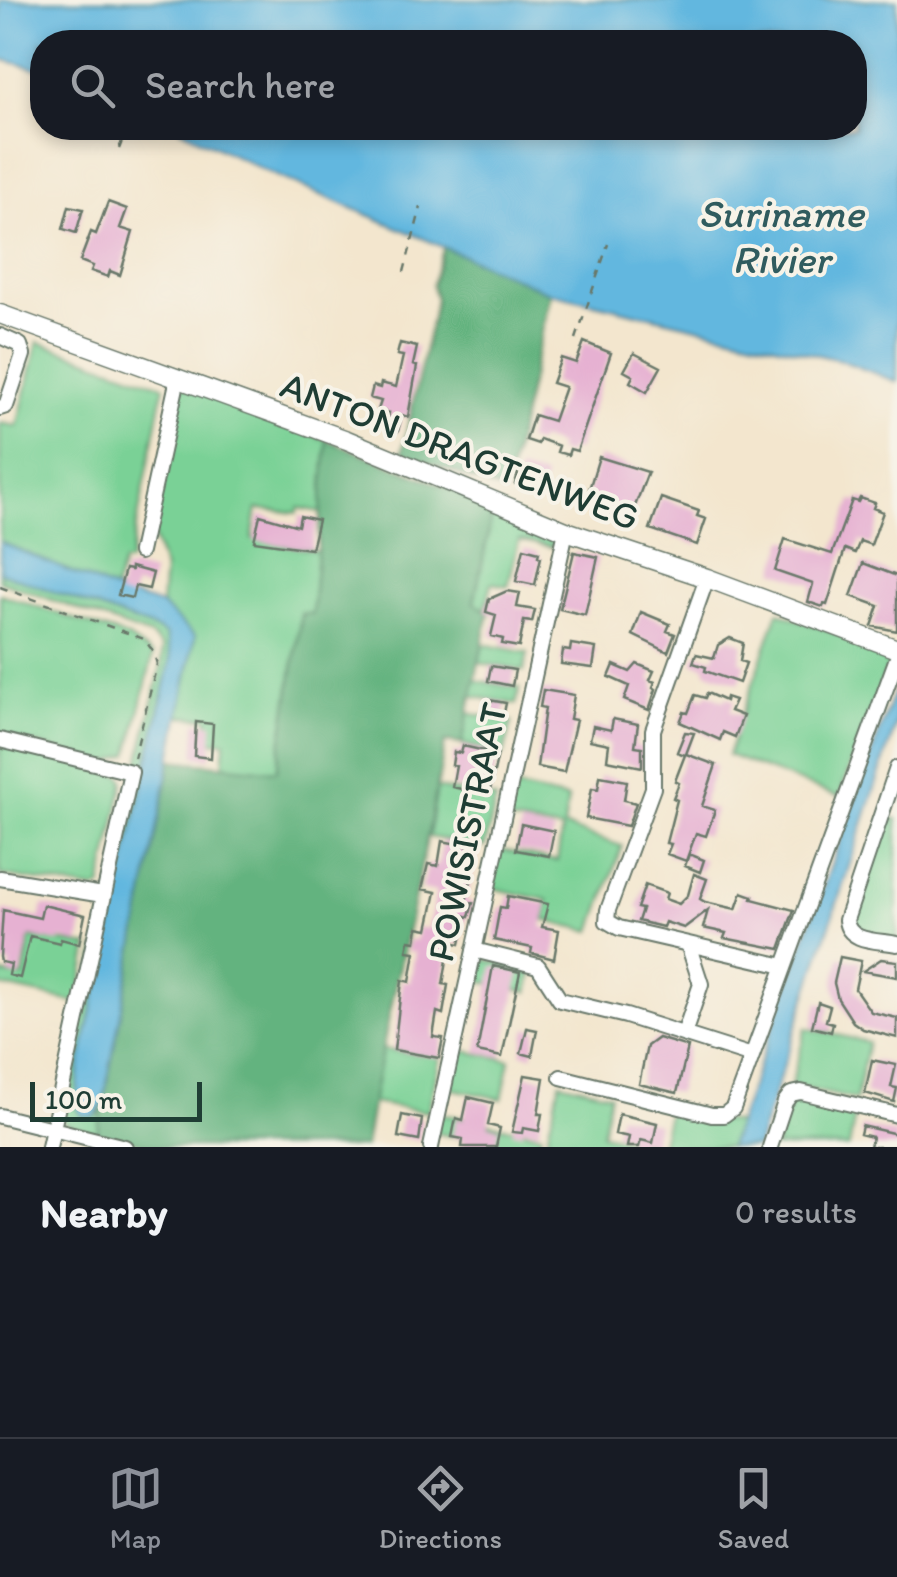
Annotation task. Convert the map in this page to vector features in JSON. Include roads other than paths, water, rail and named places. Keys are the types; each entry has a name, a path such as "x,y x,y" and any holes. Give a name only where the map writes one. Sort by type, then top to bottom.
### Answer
{"main road":[{"name":"ANTON DRAGTENWEG","path":"6,316 399,460 566,531 707,578 897,649"}],"street":[{"path":"0,408 6,406 24,356 20,345 2,336 6,316"},
{"path":"140,552 178,378"},
{"name":"POWISISTRAAT","path":"431,1147 566,531"},
{"path":"707,578 654,730 653,788 607,920 620,928 784,966"},
{"path":"562,1077 724,1115 733,1108 897,658"},
{"path":"0,740 130,772 49,1147"},
{"path":"897,768 846,920 852,936 897,944"},
{"path":"0,878 103,896"},
{"path":"684,1034 702,984 688,944"},
{"path":"474,950 533,962 542,969 560,1000 752,1056"},
{"path":"770,1147 791,1094 801,1092 897,1115"},
{"path":"0,1116 122,1147"}],"water":[{"name":"Suriname Rivier","path":"0,0 897,0 897,382 840,360 551,293 272,174 203,140 867,140 867,30 30,30 30,67 0,59"},
{"path":"0,542 114,590 161,605 195,636 103,1104 94,1117 82,1116 78,1109 80,1063 171,659 166,635 158,630 0,572"},
{"path":"897,683 897,721 757,1147 729,1147"}]}
